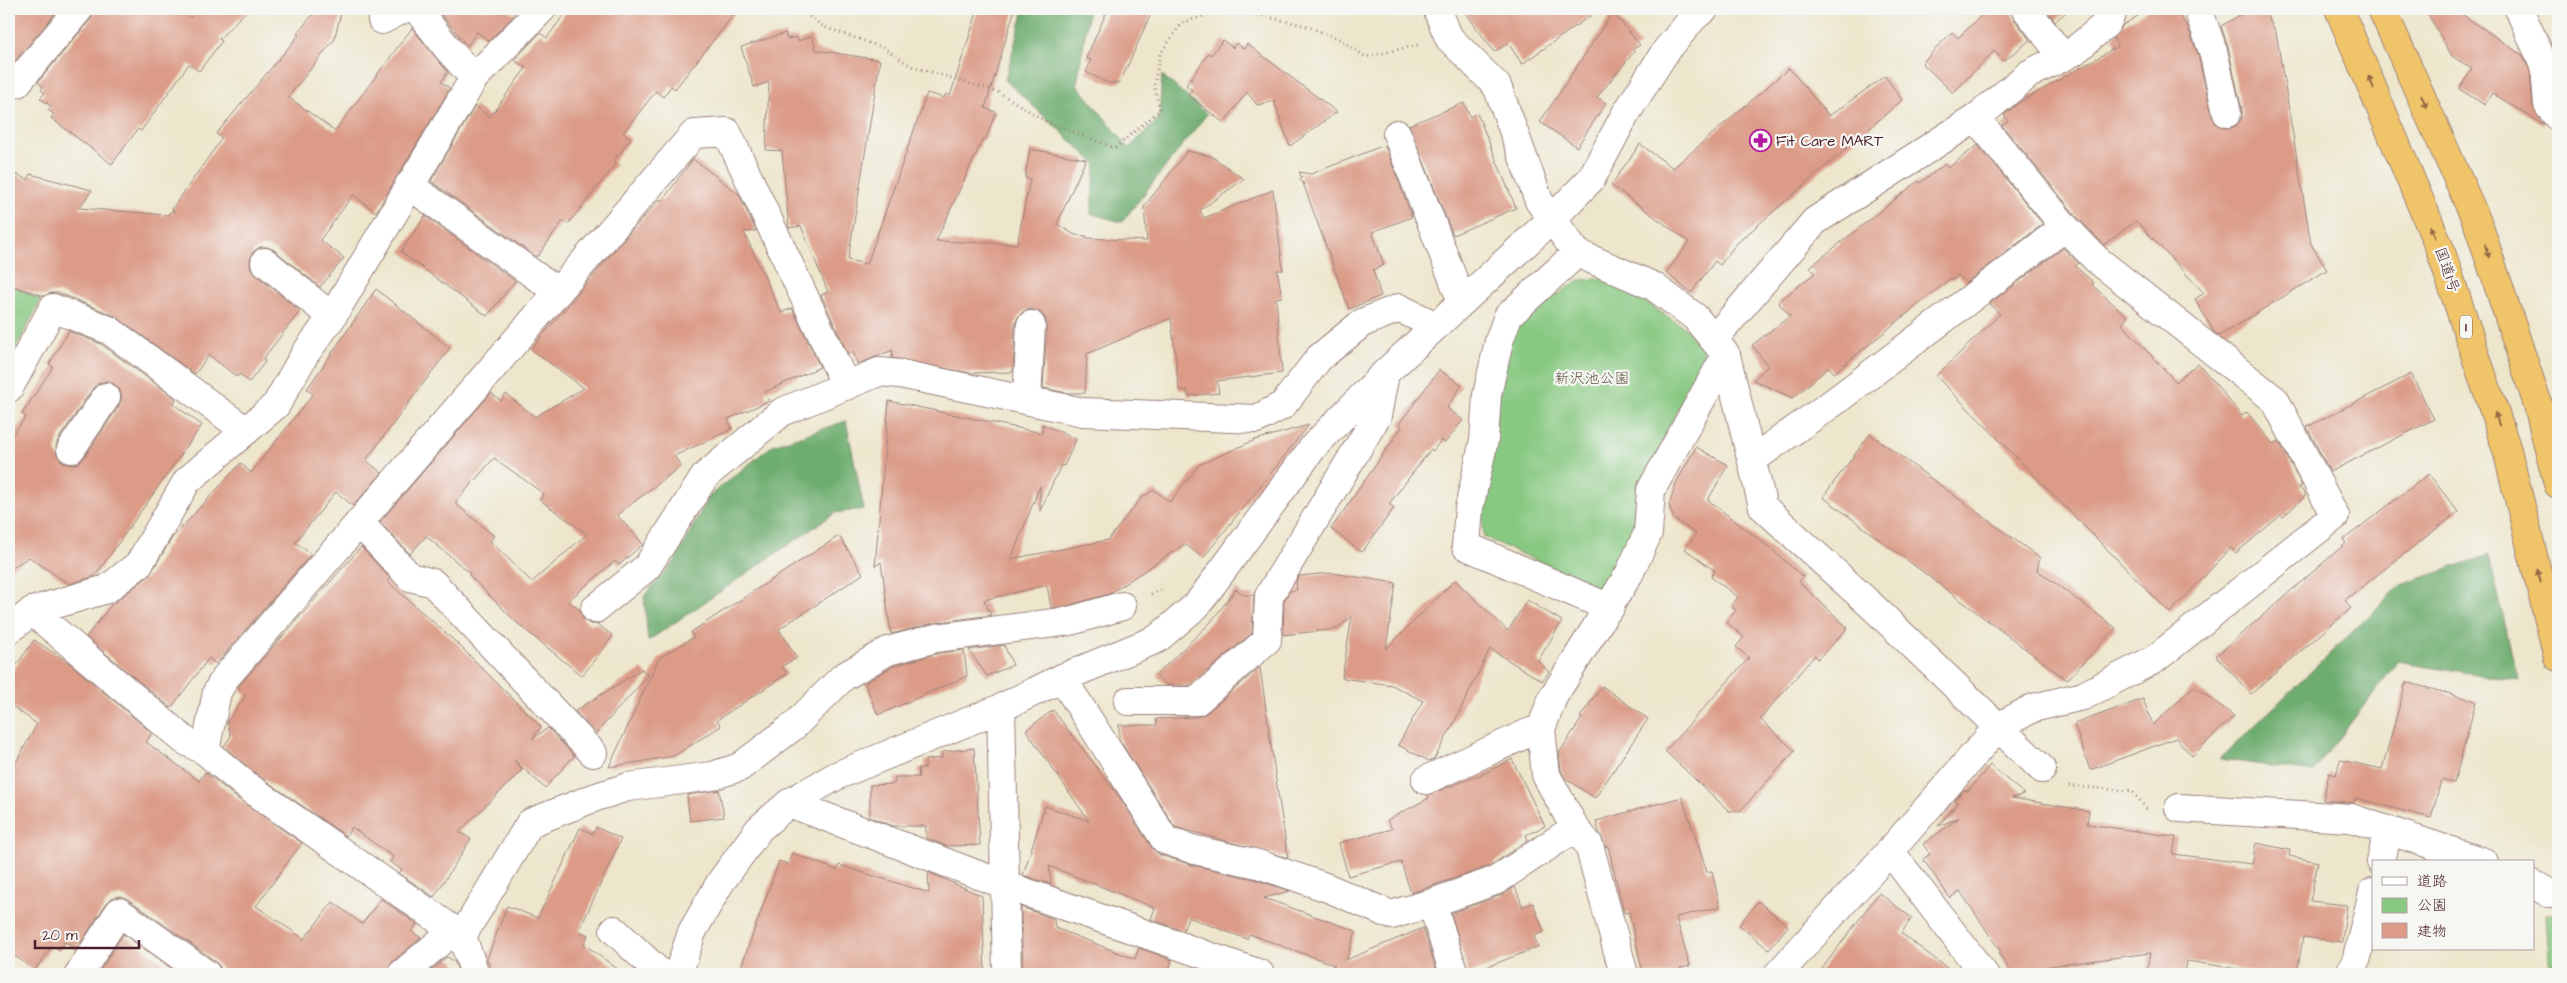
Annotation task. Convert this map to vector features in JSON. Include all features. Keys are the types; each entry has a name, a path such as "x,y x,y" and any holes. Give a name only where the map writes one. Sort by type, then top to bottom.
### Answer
{"highway":[{"name":"国道1号","path":"2339,9 2440,249 2507,450 2558,657"},
{"path":"2382,9 2478,224 2538,405 2558,484"}],"street":[{"path":"17,83 79,9"},
{"path":"417,9 448,49 474,78"},
{"path":"9,630 32,612 107,588 139,564 187,481 276,405 305,354 332,317 474,78 542,9"},
{"path":"1437,9 1449,38 1497,86 1539,200 1551,220 1576,253 1653,286 1695,318 1720,347 1764,507 1873,607 2042,769"},
{"path":"614,930 679,973 692,932 720,883 759,829 789,802 836,776 1001,708 1062,678 1157,639 1196,605 1314,446 1385,373 1551,220 1591,179 1625,115 1665,52 1693,18 1704,9"},
{"path":"2026,9 2063,57"},
{"path":"1624,974 1589,845 1575,828 1546,776 1541,729 1553,697 1610,608 1629,574 1648,533 1651,490 1720,347 1815,221 1976,118 2029,74 2073,52 2106,24 2114,9"},
{"path":"2198,9 2213,51 2227,113"},
{"path":"2519,9 2545,67 2548,105 2558,117"},
{"path":"1778,974 1998,728 2033,708 2083,696 2155,659 2335,516 2275,400 2096,259 2065,227 1976,118"},
{"path":"205,751 217,692 225,678 694,134 728,132 846,386"},
{"path":"1397,134 1462,302"},
{"path":"409,185 558,292"},
{"path":"1752,460 1834,402 2065,227"},
{"path":"1576,253 1508,316 1499,341 1487,395 1484,440 1469,508 1466,546 1610,608"},
{"path":"265,262 332,317"},
{"path":"9,388 53,308 109,330 246,431"},
{"path":"595,609 647,567 705,476 782,412 879,372 900,374 1083,412 1257,419 1283,405 1319,358 1362,323 1399,308 1436,326"},
{"path":"1028,400 1031,325"},
{"path":"1128,701 1197,701 1267,640 1269,596 1376,416 1385,373"},
{"path":"71,449 106,397"},
{"path":"360,523 410,577 433,583 593,753"},
{"path":"402,974 458,933 530,823 596,796 628,787 712,776 740,767 795,725 843,677 888,651 936,638 1070,621 1122,606"},
{"path":"32,612 184,740 205,751 247,786 458,933 475,974"},
{"path":"1062,678 1165,840 1195,850 1258,864 1328,888 1391,915 1497,880 1575,828"},
{"path":"1001,708 1007,974"},
{"path":"1426,780 1528,733 1541,729"},
{"path":"789,802 1005,885 1260,974"},
{"path":"2180,808 2351,818 2478,860"},
{"path":"2380,860 2388,830"},
{"path":"1890,851 1984,974"},
{"path":"2349,974 2356,961 2372,896"},
{"path":"1432,903 1454,974"},
{"path":"79,974 119,912 206,974"}],"path":[{"path":"185,9 191,14 190,17"},
{"path":"803,9 807,15 824,28 884,48 911,66 998,92 1047,122 1115,148 1160,110 1154,86 1160,54 1182,24 1225,9"},
{"path":"1233,9 1307,26 1339,39 1366,57 1449,38"},
{"path":"1122,606 1168,587"},
{"path":"2107,790 2132,791 2146,808 2180,808"}],"green space":[{"path":"1024,9 1089,9 1077,84 1129,148 1159,119 1162,75 1207,114 1122,222 1091,214 1096,164 1005,80"},
{"name":"新沢池公園","path":"1609,278 1699,337 1707,362 1677,410 1642,489 1641,530 1609,594 1484,537 1481,496 1510,336 1524,316 1580,280"},
{"path":"9,284 41,300 9,360"},
{"path":"846,421 864,509 835,513 648,641 644,596 675,561 709,496 773,445"},
{"path":"2489,555 2518,681 2398,661 2313,772 2220,759 2401,585"},
{"path":"2546,914 2553,914 2558,952 2558,974 2550,974"}],"building":[{"path":"9,9 59,9 14,62 9,57"},
{"path":"94,9 248,9 219,39 222,41 199,71 189,64 141,131 138,129 112,164 51,118 54,114 48,110 51,106 40,98 45,93 41,90 43,87 38,82 91,19"},
{"path":"317,9 342,9 334,40 288,97 335,131 412,28 448,72 441,82 450,88 376,212 353,195 320,240 344,258 320,287 274,250 260,247 253,252 250,267 255,274 300,311 263,359 265,362 249,382 239,374 237,377 209,355 195,374 115,316 59,293 51,293 44,296 9,285 9,171 28,180 30,174 92,190 79,208 167,215 171,211 175,212 172,209 222,138 216,134 299,35 297,34"},
{"path":"437,9 507,9 515,14 489,41 477,32 467,46"},
{"path":"568,9 738,9 675,89 671,86 663,97 656,91 623,133 631,139 613,162 616,164 568,224 563,221 538,256 535,256 431,181 475,106 490,117 526,68 514,60 540,33 547,38"},
{"path":"978,9 1015,9 985,108 996,112 985,140 983,139 936,241 1017,244 1030,179 1025,178 1030,149 1086,159 1057,224 1075,235 1087,236 1086,238 1147,241 1144,207 1187,151 1211,156 1244,179 1200,210 1204,218 1273,190 1283,270 1277,270 1282,297 1276,298 1282,373 1217,381 1219,393 1188,396 1187,390 1179,390 1171,318 1087,354 1085,393 1067,393 1043,388 1047,325 1045,318 1040,312 1031,309 1024,311 1018,317 1015,324 1013,372 970,373 892,358 893,350 858,364 853,352 848,354 821,295 828,292 801,226 789,228 782,151 766,150 769,82 754,87 741,47 785,33 787,39 797,37 798,41 812,36 816,50 880,60 848,260 867,264 927,93 944,98 946,94 950,96"},
{"path":"1108,9 1153,9 1120,83 1108,83 1086,72 1091,60 1086,58"},
{"path":"1463,9 1600,9 1522,64 1508,43 1494,52"},
{"path":"1988,9 2011,9 2014,19 2030,40 2004,61 1994,51 1953,93 1922,63 1952,32 1958,38"},
{"path":"2046,9 2070,9 2055,21"},
{"path":"2149,9 2176,9 2188,28 2198,55 2212,116 2216,124 2223,128 2231,128 2237,125 2242,118 2242,110 2228,47 2221,26 2250,9 2263,9 2276,32 2311,244 2327,270 2219,336 2214,332 2195,299 2204,293 2136,221 2104,245 2077,217 2002,125 2008,121 2004,115 2017,104 2118,46 2113,38 2123,25"},
{"path":"2425,9 2454,9 2522,55 2530,71 2533,107 2544,125 2492,93 2485,105 2459,89 2472,69 2452,56"},
{"path":"1613,12 1640,45 1633,49 1634,52 1597,97 1606,103 1577,147 1540,122"},
{"path":"1223,40 1233,48 1236,43 1244,49 1247,44 1337,112 1290,146 1274,101 1257,105 1247,92 1224,123 1188,95 1192,90 1186,85 1209,53 1211,55"},
{"path":"1789,68 1829,116 1885,76 1902,100 1736,244 1720,265 1715,261 1691,293 1666,273 1689,242 1611,185 1640,144 1673,168"},
{"path":"1464,103 1470,117 1477,113 1516,208 1453,235 1409,125"},
{"path":"1978,145 2043,224 1966,283 1958,275 1952,280 1951,278 1834,373 1829,367 1793,398 1753,380 1768,366 1752,345 1790,316 1778,302 1815,273 1810,267 1918,181 1920,183 1945,164 1948,168"},
{"path":"1382,146 1386,148 1412,217 1372,232 1384,265 1373,270 1381,296 1349,309 1303,183 1299,179 1302,178 1299,172 1311,174"},
{"path":"693,159 739,194 756,231 744,232 781,313 792,308 820,367 765,392 769,401 728,419 732,429 674,456 681,466 617,515 643,544 619,565 615,561 568,601 580,610 583,619 590,624 597,624 613,636 582,676 516,622 469,575 470,573 426,536 410,554 380,522 491,393 501,401 506,394 535,417 584,388 531,349 626,237 660,199 662,201","holes":["494,458 544,494 540,500 587,534 532,582 490,541 494,536 455,503"]},
{"path":"425,216 515,281 487,316 401,252"},
{"path":"2063,248 2079,263 2075,266 2094,283 2092,285 2128,317 2122,324 2176,382 2198,363 2242,416 2247,412 2273,444 2279,441 2302,486 2299,487 2306,495 2283,517 2281,515 2236,553 2231,548 2170,613 1936,376 2000,314 1989,304"},
{"path":"376,289 450,348 366,460 382,473 353,506 336,492 295,542 311,554 216,664 209,658 171,708 86,637 112,604 149,576 172,538 241,463 251,473 313,394 307,389"},
{"path":"69,331 101,344 176,399 173,404 202,425 95,576 69,584 29,557 9,570 9,439 26,417 22,414 53,367 49,364","holes":["107,381 114,384 120,390 122,398 119,406 84,458 78,463 70,465 63,462 57,455 56,447 58,440 93,388 99,383"]},
{"path":"1439,370 1462,385 1447,408 1463,420 1445,443 1441,440 1433,451 1431,449 1389,504 1394,508 1362,552 1331,529 1402,427 1399,424"},
{"path":"2411,374 2434,419 2330,472 2307,427"},
{"path":"889,401 1042,433 1042,424 1076,439 1064,466 1061,465 1040,511 1040,486 1011,559 1108,540 1141,498 1154,490 1170,502 1199,465 1255,440 1309,425 1203,558 1185,544 1109,594 1067,606 1051,608 1047,585 984,600 991,615 934,623 891,634 881,562 875,566"},
{"path":"1870,434 2040,558 2037,570 2116,628 2067,680 1823,497"},
{"path":"1696,447 1728,465 1708,500 1770,548 1803,577 1799,582 1848,628 1818,659 1815,655 1760,719 1795,751 1740,811 1729,811 1665,751 1749,658 1736,647 1744,637 1726,622 1736,610 1731,606 1738,597 1711,577 1715,571 1685,549 1696,534 1674,519 1669,505 1676,483"},
{"path":"2429,474 2458,512 2345,600 2351,608 2251,694 2216,656 2346,543 2343,540"},
{"path":"839,536 863,574 779,629 797,658 782,666 787,674 717,720 721,726 674,756 609,767 659,658 694,637 691,632"},
{"path":"361,547 390,578 387,581 459,645 541,727 532,739 548,728 574,756 545,788 514,760 522,770 459,832 471,839 434,897 399,873 402,870 390,862 393,857 352,827 346,836 256,774 224,746 231,736 227,722 246,695 238,687"},
{"path":"1332,573 1396,583 1386,649 1455,580 1508,631 1527,600 1562,621 1538,661 1549,672 1542,681 1490,649 1453,725 1434,759 1429,761 1398,745 1423,701 1392,685 1342,678 1352,616 1337,629 1283,635 1284,601 1290,591 1297,590 1296,581 1299,576"},
{"path":"1236,589 1244,595 1254,595 1252,633 1191,685 1166,685 1156,675 1210,623"},
{"path":"34,640 68,662 152,733 146,742 199,781 205,772 238,799 302,843 256,906 304,939 333,902 362,924 381,899 417,924 411,931 421,938 392,962 387,974 221,974 220,967 215,961 128,899 120,896 112,898 106,904 76,950 65,942 59,951 52,946 35,970 9,952 9,775 37,724 9,704 9,676"},
{"path":"1004,645 1013,665 987,676 969,650"},
{"path":"964,650 967,676 878,715 865,683 894,666 939,653"},
{"path":"1260,667 1288,858 1175,827 1119,739 1119,725 1157,725 1156,719 1197,717 1207,713"},
{"path":"642,669 648,676 596,733 575,711"},
{"path":"2406,682 2476,701 2454,783 2441,780 2431,818 2355,798 2354,803 2323,800 2329,773 2336,775 2340,760 2382,769"},
{"path":"1602,686 1648,719 1595,798 1565,778 1561,770 1559,753 1582,718 1580,717"},
{"path":"2194,686 2234,716 2192,756 2176,738 2090,770 2074,724 2143,699 2153,725"},
{"path":"1053,710 1120,798 1152,848 1160,855 1192,865 1254,879 1290,891 1264,898 1356,931 1346,960 1423,928 1438,974 1314,974 1335,965 1249,934 1247,939 1188,917 1183,931 1151,919 1155,908 1049,866 1051,884 1023,875 1045,806 1089,821 1026,730"},
{"path":"974,748 980,845 947,846 926,838 926,826 893,826 870,817 870,785 894,784 895,777 919,777 918,768 925,768 925,760 942,758 942,752"},
{"path":"1512,759 1545,826 1526,835 1528,840 1490,866 1411,893 1401,862 1348,876 1339,843 1392,829 1387,820 1429,798 1428,795 1485,773"},
{"path":"1990,765 2024,794 2012,798 2089,811 2087,824 2176,837 2173,854 2252,864 2256,843 2290,850 2289,856 2318,862 2310,901 2347,905 2342,942 2303,937 2297,974 2270,974 2187,961 2185,974 2146,974 2150,953 2044,967 2048,974 2012,974 1999,954 2001,952 1960,891 1950,898 1923,859 1930,854 1923,844 1959,818 1938,826 1958,803 1955,801 1963,790 1968,791"},
{"path":"719,790 724,817 690,821 687,795"},
{"path":"1682,797 1707,872 1712,871 1720,907 1676,917 1690,966 1680,968 1682,974 1643,974 1629,912 1624,913 1608,846 1606,847 1596,821"},
{"path":"596,827 621,839 579,931 588,935 584,944 624,974 493,974 487,959 507,906 538,918 580,828 593,834"},
{"path":"792,853 837,870 839,865 929,893 928,872 982,896 985,974 758,974 741,967 779,861 788,864"},
{"path":"1515,887 1523,907 1533,903 1544,932 1534,936 1538,947 1469,974 1451,913 1502,895"},
{"path":"1879,893 1912,918 1901,933 1955,974 1818,974"},
{"path":"1758,901 1788,926 1769,950 1739,925"},
{"path":"1021,907 1054,919 1055,928 1135,959 1139,948 1172,960 1168,974 1023,974"},
{"path":"123,934 179,974 109,974 101,969"},
{"path":"447,957 455,962 459,974 426,974"}],"place":[{"name":"Fit Care MART","path":"1760,141"}]}
